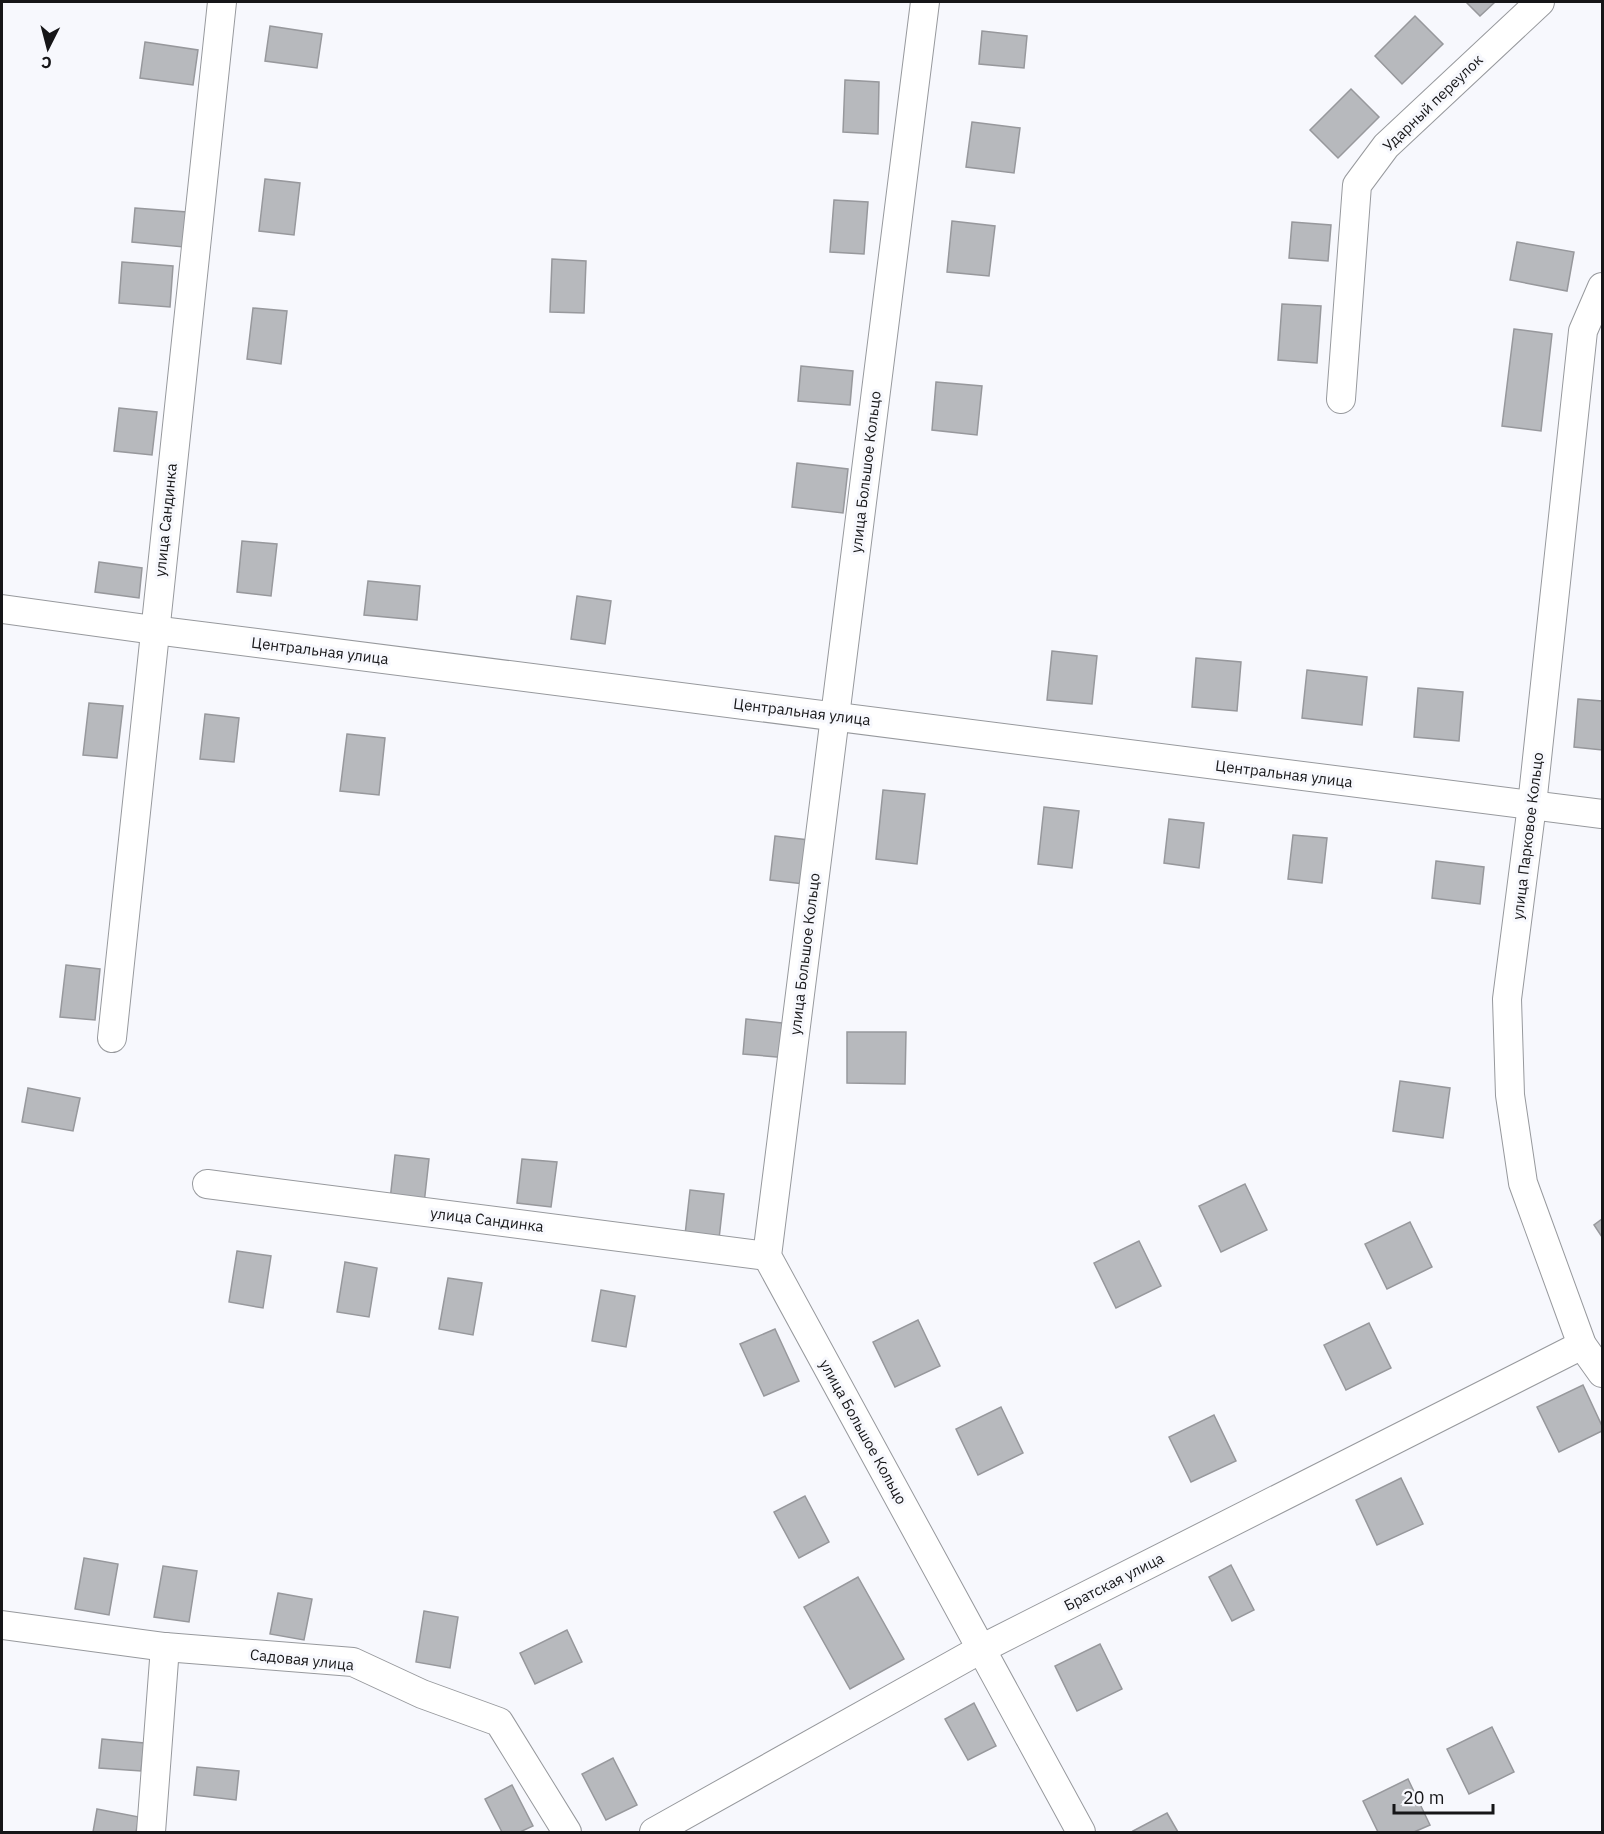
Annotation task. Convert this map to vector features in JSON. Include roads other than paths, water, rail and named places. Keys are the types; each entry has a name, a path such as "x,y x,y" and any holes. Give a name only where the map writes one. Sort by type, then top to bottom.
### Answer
{"street":[{"name":"улица Сандинка","path":"112,1038 222,2"},
{"name":"улица Большое Кольцо","path":"925,2 768,1256 1081,1833"},
{"name":"Ударный переулок","path":"1341,399 1357,185 1386,146 1540,2"},
{"name":"улица Парковое Кольцо","path":"1602,287 1583,331 1532,805 1507,999 1510,1095 1523,1183 1582,1345 1602,1373"},
{"name":"Центральная улица","path":"2,609 1602,814"},
{"name":"улица Сандинка","path":"207,1184 768,1256"},
{"name":"Братская улица","path":"654,1833 981,1649 1582,1345"},
{"name":"Садовая улица","path":"2,1625 165,1647 353,1662 422,1694 499,1722 567,1833"},
{"path":"151,1833 165,1647"}]}
